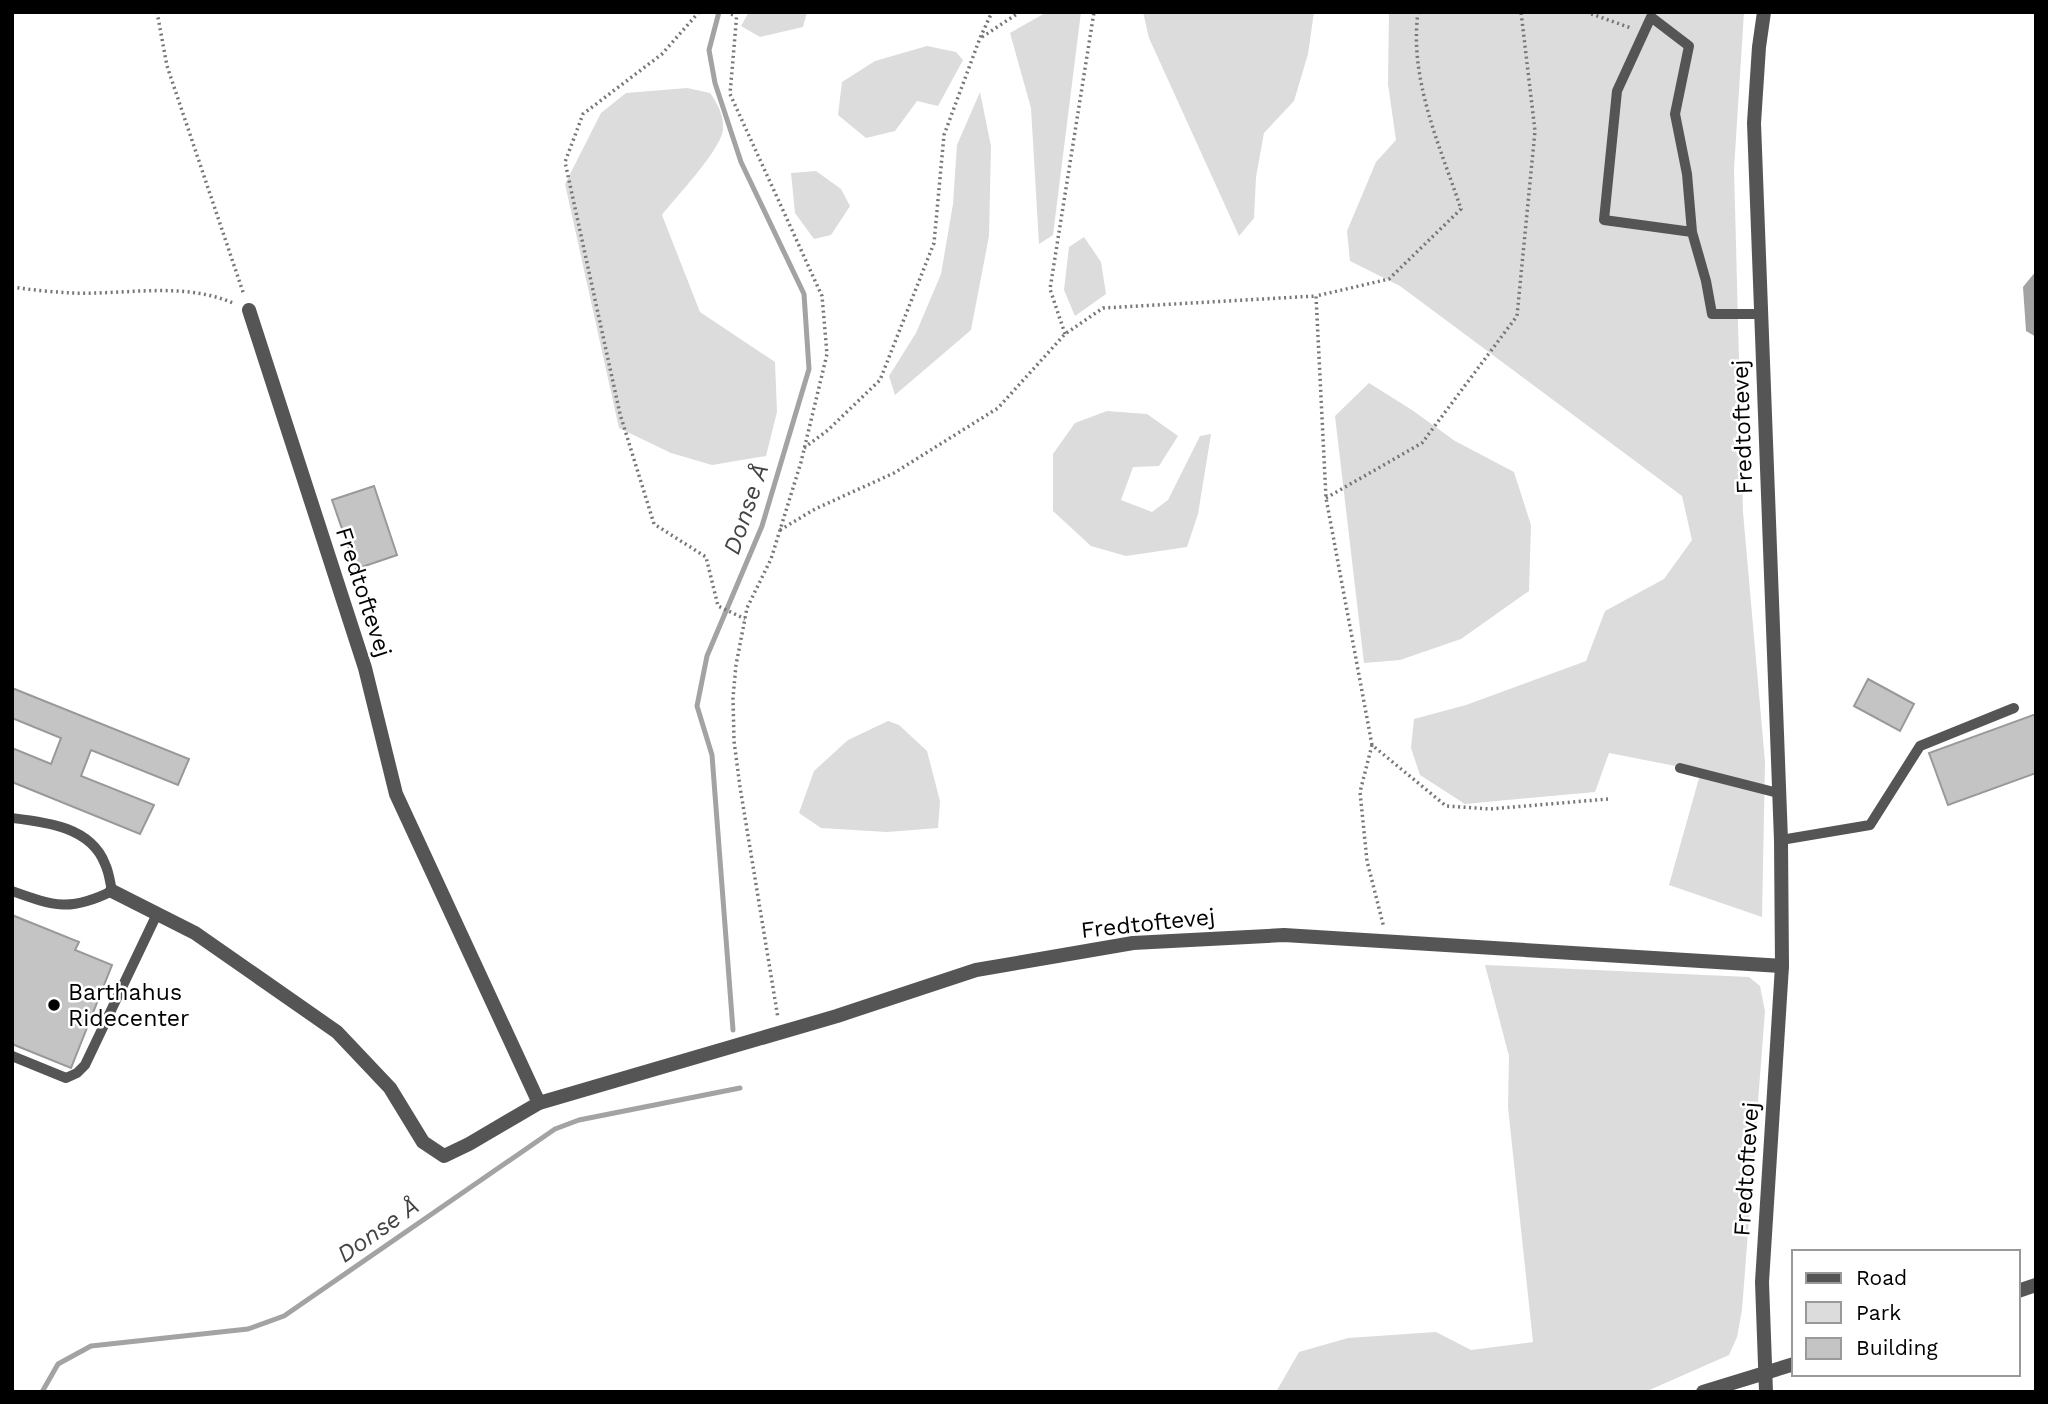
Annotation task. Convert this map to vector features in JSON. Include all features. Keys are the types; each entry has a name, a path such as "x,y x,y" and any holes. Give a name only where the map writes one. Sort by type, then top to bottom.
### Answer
{"street":[{"name":"Fredtoftevej","path":"1764,12 1754,123 1777,793 1781,840 1782,966 1762,1282 1766,1392"},
{"name":"Fredtoftevej","path":"249,310 365,668 396,794 539,1103"},
{"name":"Fredtoftevej","path":"111,891 195,933 337,1032 390,1088 423,1142 444,1156 539,1103 780,1033 976,970 1133,943 1284,935 1782,966"},
{"path":"1703,1392 1792,1365"},
{"path":"1724,1392 1764,1374"}],"lane":[{"path":"1692,232 1604,220 1618,91 1651,17 1689,46 1675,114 1687,174 1692,232 1712,314 1761,314"},
{"path":"1781,840 1871,825 1920,746 2014,708"},
{"path":"1680,768 1777,793"},
{"path":"12,818 45,822 68,829 94,846 105,863 111,891 88,903 61,905 12,891"},
{"path":"12,1056 66,1078 77,1073 85,1065 158,914"}],"path":[{"path":"157,12 167,66 249,310"},
{"path":"699,12 662,54 583,114 565,162 620,414 654,524 706,557 718,606 745,619"},
{"path":"726,12 737,14 730,94 822,296 827,354 804,449 771,559 747,608 736,665 733,698 734,741 740,787 780,1033"},
{"path":"804,449 880,380 934,243 944,135 992,12"},
{"path":"980,38 1020,12"},
{"path":"1065,334 1051,289 1094,12"},
{"path":"780,530 815,509 894,473 999,408 1065,334 1103,308 1316,296 1389,279 1461,209 1422,96 1416,28 1418,12"},
{"path":"1326,498 1422,443 1517,316 1535,131 1521,12"},
{"path":"1587,12 1644,33"},
{"path":"12,286 72,293 185,291 218,296 249,310"},
{"path":"1316,296 1326,498 1372,745 1360,792 1367,861 1388,942"},
{"path":"1372,745 1446,806 1490,809 1608,799"}],"green space":[{"path":"749,12 807,12 803,27 760,37 741,26"},
{"path":"1047,12 1081,12 1053,235 1039,244 1031,108 1010,33"},
{"path":"1143,12 1314,12 1308,54 1294,101 1264,133 1256,177 1254,218 1239,236 1149,38"},
{"path":"1389,12 1744,12 1734,169 1743,512 1765,762 1762,917 1669,885 1701,771 1609,753 1595,792 1465,804 1420,775 1411,748 1414,719 1466,705 1586,661 1605,611 1664,579 1692,540 1682,496 1400,286 1350,261 1347,231 1376,162 1396,140 1388,84"},
{"path":"927,46 956,52 963,60 938,106 917,101 895,131 866,138 838,115 842,82 875,61"},
{"path":"687,88 710,93 721,114 723,129 721,138 707,160 662,215 700,312 775,362 777,412 766,456 712,465 671,453 619,428 565,184 601,113 626,93"},
{"path":"980,92 991,146 989,236 971,330 895,395 889,376 916,333 941,274 953,204 957,145"},
{"path":"816,171 841,189 850,206 831,235 814,239 795,213 791,173"},
{"path":"1084,237 1101,262 1106,294 1075,316 1064,290 1069,247"},
{"path":"1369,383 1455,441 1514,472 1531,525 1529,591 1461,639 1400,660 1364,663 1335,416"},
{"path":"1107,411 1147,414 1178,436 1159,466 1133,467 1121,500 1152,512 1168,500 1200,436 1211,434 1198,514 1187,547 1126,556 1091,546 1053,511 1053,454 1075,423"},
{"path":"888,721 899,725 927,751 940,801 938,828 887,832 821,828 799,813 814,771 848,740"},
{"path":"1485,965 1749,977 1760,986 1765,1011 1742,1310 1737,1337 1729,1355 1645,1392 1276,1392 1299,1352 1348,1338 1436,1332 1471,1350 1533,1342 1508,1107 1509,1056"}],"shaded area":[{"path":"2036,271 2036,337 2026,331 2023,287"}],"building":[{"path":"374,486 397,555 356,569 332,500"},
{"path":"1868,679 1914,704 1900,731 1854,706"},
{"path":"12,688 189,759 178,785 91,750 81,776 154,805 140,834 12,782 12,748 51,764 61,738 12,718"},
{"path":"2036,714 2036,773 1948,805 1929,753"},
{"name":"Barthahus Ridecenter","path":"12,915 79,942 75,950 112,965 71,1068 12,1044"}],"waterway":[{"name":"Donse Å","path":"719,12 709,50 715,83 741,162 804,294 809,369 762,526 707,656 697,706 712,755 733,1030"},
{"name":"Donse Å","path":"42,1392 58,1364 91,1346 248,1329 284,1316 555,1129 579,1120 740,1088"}],"place":[{"name":"Barthahus Ridecenter","path":"54,1005"}]}
